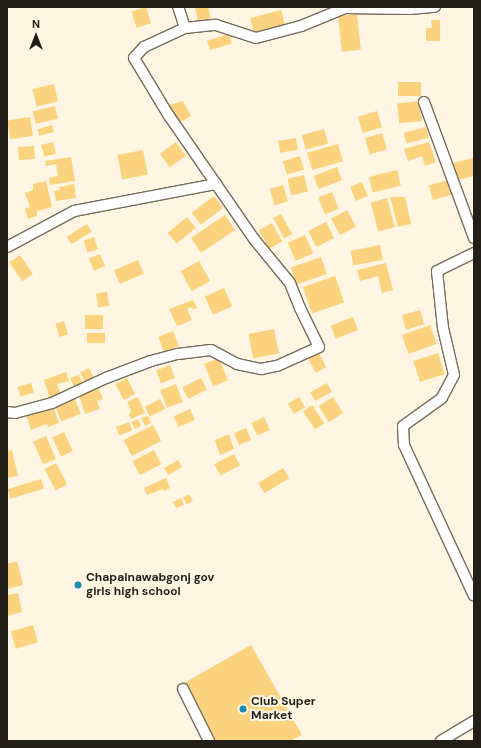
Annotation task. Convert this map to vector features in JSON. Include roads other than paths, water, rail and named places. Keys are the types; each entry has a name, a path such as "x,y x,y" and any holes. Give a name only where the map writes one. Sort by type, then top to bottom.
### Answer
{"street":[{"path":"178,7 185,28"},
{"path":"7,412 15,412 52,403 106,378 151,361 178,354 211,350 237,364 260,369 277,366 319,347 300,308 290,283 254,240 169,116 134,58 144,47 185,28 216,25 256,38 301,26 345,8 410,10 435,7"},
{"path":"424,102 452,182 474,238"},
{"path":"7,247 74,210 216,184"},
{"path":"474,253 437,271 443,328 454,375 442,398 403,426 404,445 474,596"},
{"path":"183,689 208,741"},
{"path":"441,741 474,721"}],"place":[{"name":"Chapainawabgonj gov girls high school","path":"78,585"},
{"name":"Club Super Market","path":"243,709"}]}
